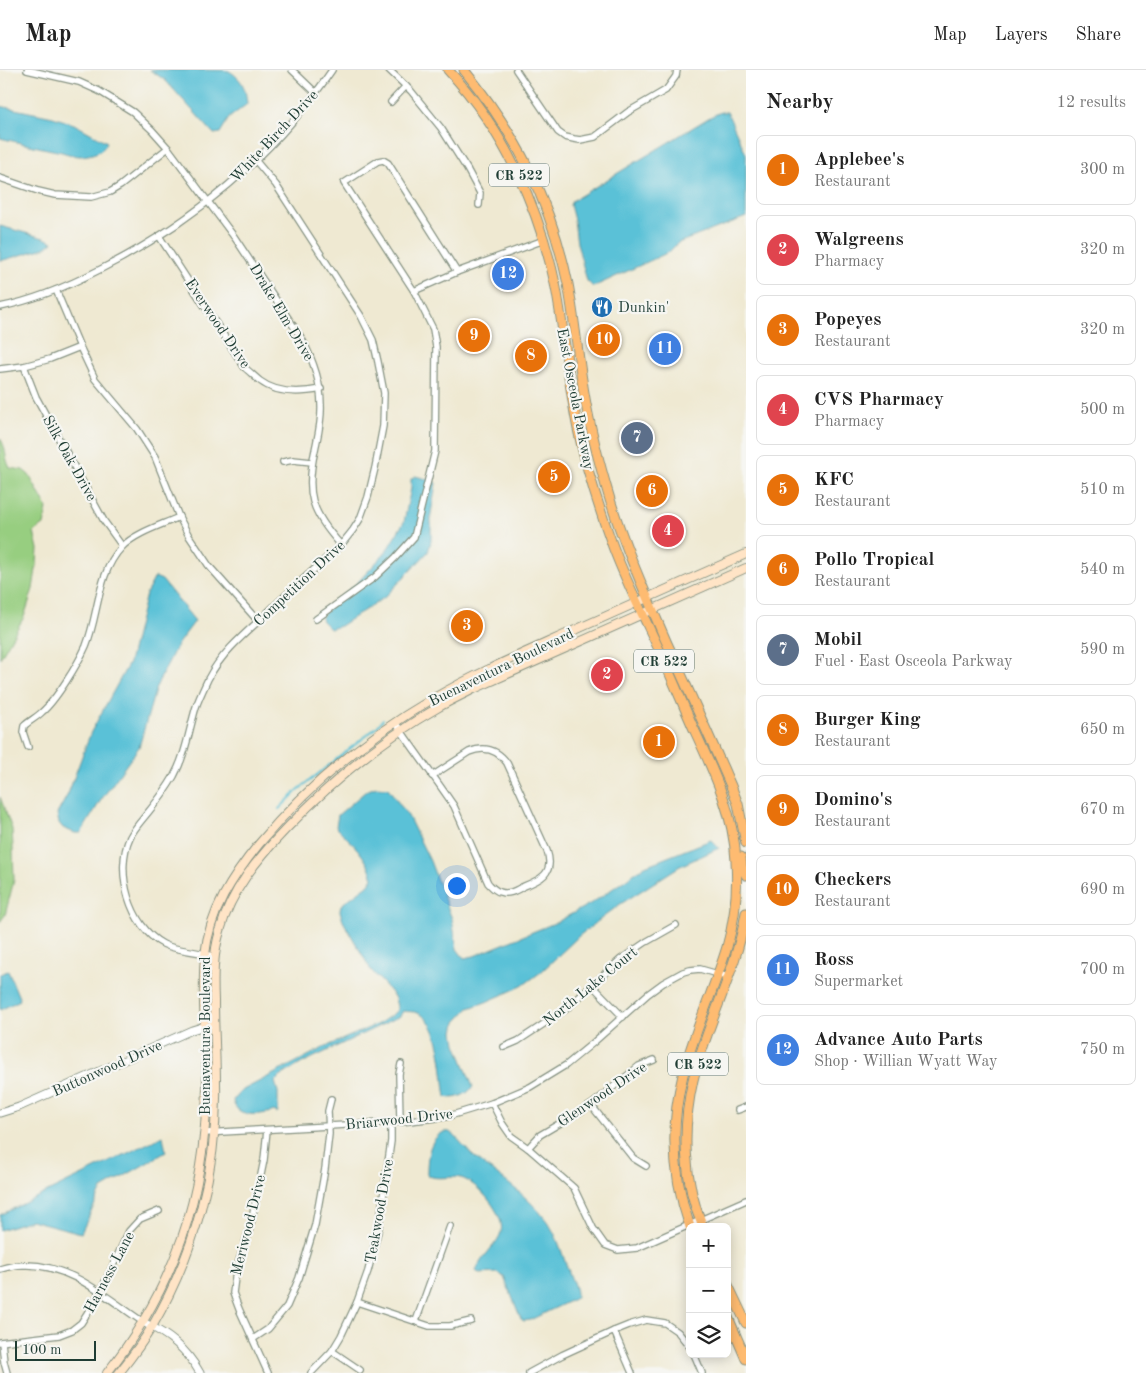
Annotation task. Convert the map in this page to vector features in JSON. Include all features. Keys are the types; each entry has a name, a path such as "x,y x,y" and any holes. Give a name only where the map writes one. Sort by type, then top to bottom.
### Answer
{"main road":[{"name":"East Osceola Parkway","path":"448,70 474,103 505,149 527,195 544,240 557,297 578,427 611,543 636,603 722,792 730,822 736,860 735,911 728,945 686,1065 676,1110 674,1142 676,1162 681,1197 689,1223"},
{"name":"East Osceola Parkway","path":"464,70 484,94 516,143 547,210 556,236 568,285 582,382 590,424 606,485 628,552 647,598 722,764 738,804 746,843"},
{"name":"Buenaventura Boulevard","path":"107,1373 129,1344 162,1289 184,1234 192,1208 205,1133 207,1086 205,953 209,931 223,895 232,879 248,858 271,829 294,806 359,748 395,722 434,698 460,683 746,554"},
{"name":"Buenaventura Boulevard","path":"120,1373 152,1326 169,1295 185,1260 194,1233 208,1180 215,1132 214,957 219,932 232,899 245,878 269,847 328,787 366,755 440,706 476,688 746,568"},
{"path":"730,822 739,838 742,867 746,875"},
{"name":"CR 522","path":"701,1223 693,1198 686,1153 689,1102 699,1061 739,946 746,913"},
{"path":"731,1291 746,1323"},
{"path":"731,1324 746,1359"}],"street":[{"name":"Drake Elm Drive","path":"28,70 79,82 99,91 134,112 168,148 209,202 302,339 311,356 321,389 321,415 310,477 311,494 320,520 341,544"},
{"path":"292,70 316,93"},
{"name":"White Birch Drive","path":"0,307 24,302 56,290 110,265 159,236 209,202 255,160 289,124 316,93 332,70"},
{"path":"389,70 406,86 441,128 480,193 478,205"},
{"path":"516,70 558,132 580,140 595,137 628,112 666,90 676,73 684,77"},
{"path":"391,102 406,86"},
{"path":"0,178 38,191 91,197 110,192 120,186 168,148"},
{"name":"Competition Drive","path":"214,957 205,953 174,948 163,944 149,934 139,923 124,882 124,861 129,839 175,774 186,749 196,706 217,664 233,644 341,544 360,519 368,497 383,426 384,393 373,340 361,316 276,186 255,160"},
{"path":"316,619 375,577 414,537 435,451 436,347 434,329 414,292 344,182 378,161 383,160 388,163 457,272"},
{"name":"Everwood Drive","path":"159,236 245,368 262,382 276,389 293,392 321,389"},
{"path":"414,292 457,272 544,240"},
{"path":"56,290 95,379 138,428 155,457 179,517 189,536 209,566 258,621"},
{"path":"0,369 24,366 50,359 80,347"},
{"name":"Silk Oak Drive","path":"24,366 36,397 104,521 122,546"},
{"path":"570,384 582,382"},
{"path":"283,462 293,460 312,462"},
{"path":"28,746 23,732 24,726 42,712 56,696 77,663 86,645 110,563 122,546 135,537 179,517"},
{"path":"521,655 525,667"},
{"path":"395,722 400,731 432,776 454,806 488,883 494,890 501,893 509,893 538,881 545,875 549,868 549,858 507,762 503,758 493,750 475,750 432,776"},
{"path":"710,764 722,764"},
{"name":"North Lake Court","path":"504,1047 518,1041 559,1014 622,959 646,942 676,925"},
{"name":"Briarwood Drive","path":"205,1133 391,1123 446,1117 492,1104 530,1087 566,1065 648,994 683,972 696,969 728,977"},
{"path":"592,985 623,1017"},
{"name":"Buttonwood Drive","path":"0,1113 19,1107 192,1030 214,1025"},
{"name":"Glenwood Drive","path":"528,1148 540,1135 591,1105 639,1066 654,1060"},
{"path":"400,1122 398,1074 401,1064"},
{"path":"253,1339 268,1329 287,1306 300,1278 315,1225 325,1169 329,1126 328,1111 331,1099"},
{"path":"492,1104 511,1136 528,1148 574,1188 593,1228 605,1245 618,1250 637,1248 686,1228"},
{"path":"591,1105 633,1158 646,1166"},
{"path":"738,1110 746,1107"},
{"name":"Teakwood Drive","path":"312,1373 332,1351 357,1302 368,1271 379,1227 391,1141 391,1123"},
{"name":"Meriwood Drive","path":"267,1130 264,1160 250,1228 236,1270 233,1293 268,1373"},
{"path":"703,1223 746,1200"},
{"name":"Harness Lane","path":"1,1342 59,1334 72,1330 81,1323 100,1293 129,1231 140,1218 159,1211"},
{"path":"416,1321 450,1226"},
{"path":"0,1269 23,1265 50,1268 76,1277 143,1322 172,1338 185,1350 200,1373"},
{"path":"357,1302 429,1326 450,1326 471,1321"},
{"path":"529,1373 562,1355 614,1331 646,1320 665,1323 678,1332 686,1342"},
{"path":"614,1331 632,1373"},
{"path":"1,1342 7,1373"},
{"path":"332,1351 360,1370"},
{"path":"696,1358 702,1373"}],"green space":[{"path":"0,438 4,445 10,468 23,470 29,475 47,508 44,525 34,532 38,549 33,589 24,617 0,658"},
{"path":"0,797 12,829 14,880 5,915 0,922"}],"water":[{"path":"150,70 229,71 243,85 247,104 229,118 220,133 214,134 165,80"},
{"path":"0,106 53,117 74,124 107,142 97,152 81,156 0,138"},
{"path":"721,112 727,112 746,154 746,217 678,243 669,252 593,287 587,281 577,243 570,205 572,201"},
{"path":"0,226 53,242 45,248 0,261"},
{"path":"415,476 436,483 431,514 431,541 428,552 385,597 340,626 330,629 322,621 321,617 385,553 404,522 411,479"},
{"path":"155,577 162,580 195,621 177,645 156,687 139,747 101,800 81,833 75,833 63,828 59,823 57,814 68,794 91,732 129,663 146,594"},
{"path":"376,787 388,788 408,816 430,861 452,919 457,949 464,958 474,956 557,922 595,901 645,866 711,840 719,848 680,866 619,905 580,935 541,972 522,986 469,1008 456,1022 454,1032 456,1044 473,1087 464,1094 453,1098 446,1097 440,1050 432,1027 418,1013 403,1011 400,1016 304,1062 282,1075 275,1082 278,1092 278,1112 263,1114 244,1113 235,1106 233,1100 241,1091 323,1048 380,1023 397,1010 395,998 371,970 343,921 340,911 341,905 368,885 373,878 371,870 363,857 336,827 338,815 366,791"},
{"path":"8,971 20,1000 0,1010 0,974"},
{"path":"444,1132 453,1134 472,1155 530,1202 546,1220 557,1239 574,1286 575,1298 530,1320 524,1321 521,1319 504,1277 498,1273 479,1274 476,1271 478,1265 500,1236 501,1225 495,1208 489,1200 468,1181 457,1177 435,1178 427,1175 429,1150 435,1139"},
{"path":"163,1136 166,1152 102,1189 81,1233 31,1220 0,1230 0,1215"}],"waterway":[{"path":"279,809 298,790 377,727 383,719"}],"place":[{"name":"Advance Auto Parts","path":"508,274"},
{"name":"Dunkin'","path":"602,307"},
{"name":"Domino's","path":"474,336"},
{"name":"Checkers","path":"604,340"},
{"name":"Ross","path":"665,349"},
{"name":"Burger King","path":"531,356"},
{"name":"Mobil","path":"637,438"},
{"name":"KFC","path":"554,477"},
{"name":"Pollo Tropical","path":"652,491"},
{"name":"CVS Pharmacy","path":"668,531"},
{"name":"Popeyes","path":"467,626"},
{"name":"Walgreens","path":"607,675"},
{"name":"Applebee's","path":"659,742"}]}
